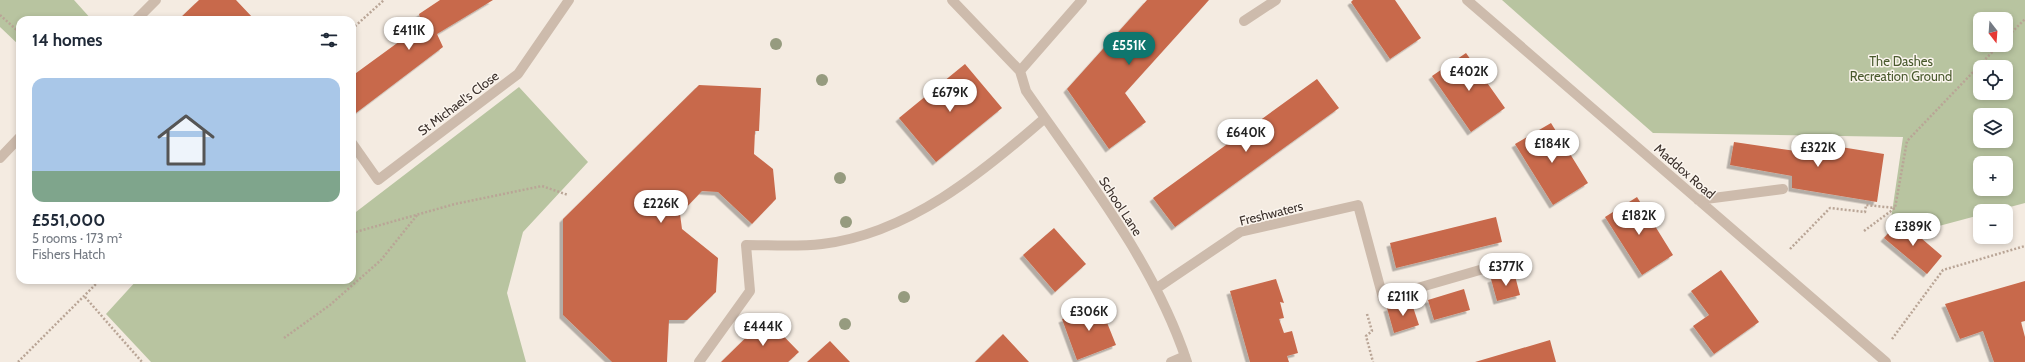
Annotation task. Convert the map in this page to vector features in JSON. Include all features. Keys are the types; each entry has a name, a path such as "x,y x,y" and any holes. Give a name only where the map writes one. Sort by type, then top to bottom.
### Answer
{"street":[{"path":"140,16 156,0"},
{"name":"St Michael's Close","path":"356,149 378,180 518,74 569,0"},
{"path":"952,0 1020,71 1082,0"},
{"path":"1244,21 1276,0"},
{"name":"Maddox Road","path":"1467,0 1882,359"},
{"name":"School Lane","path":"1020,71 1026,91 1105,203 1157,288 1186,359"},
{"path":"699,362 750,291 746,245 822,244 851,238 901,222 945,197 1011,148 1045,118"},
{"path":"0,158 16,142"},
{"path":"1698,200 1783,189"},
{"name":"Freshwaters","path":"1157,288 1240,232 1358,205 1383,298"},
{"path":"1383,298 1504,263"},
{"path":"1171,362 1186,359"}],"path":[{"path":"356,25 384,0"},
{"path":"0,15 16,29"},
{"path":"2013,31 2025,19"},
{"path":"1864,231 1895,208 1907,141 1992,52"},
{"path":"356,232 455,204 542,186 568,195"},
{"path":"1774,265 1830,208 1865,212 1866,205 1895,208"},
{"path":"356,282 375,265 419,214"},
{"path":"1882,359 1943,270 2025,246"},
{"path":"18,362 96,284"},
{"path":"284,338 330,305 354,284"},
{"path":"85,297 142,362"},
{"path":"1373,362 1366,336 1372,331 1367,314 1383,298"}],"green space":[{"path":"0,0 74,0 88,16 16,16 16,42 0,27"},
{"name":"The Dashes Recreation Ground","path":"1502,0 2025,0 2025,203 2013,206 2013,204 1973,204 1973,217 1924,230 1891,219 1903,137 1653,133"},
{"path":"519,87 588,162 523,232 507,293 526,362 151,362 106,314 133,284 356,284 356,212"}],"building":[{"path":"199,0 236,0 251,16 182,16"},
{"path":"440,0 493,0 437,34 443,47 356,113 356,73 422,25 419,14"},
{"path":"1147,0 1209,0 1125,93 1146,122 1109,149 1067,89"},
{"path":"1353,0 1395,0 1421,38 1390,59 1351,2"},
{"path":"1466,53 1505,108 1471,132 1432,76"},
{"path":"965,64 1002,108 936,162 899,118"},
{"path":"1317,79 1339,108 1175,227 1153,198"},
{"path":"699,85 761,88 759,131 755,131 754,154 773,169 776,199 752,224 718,192 702,191 680,214 682,229 718,258 716,292 687,320 669,320 667,362 612,362 563,315 563,219"},
{"path":"1551,123 1588,183 1553,205 1515,144"},
{"path":"1804,141 1884,154 1877,202 1792,188 1792,176 1730,165 1734,142 1803,152"},
{"path":"1637,197 1673,255 1642,275 1605,217"},
{"path":"1496,217 1502,242 1396,268 1390,243"},
{"path":"1900,220 1942,256 1927,274 1884,238"},
{"path":"1054,228 1086,264 1055,292 1023,255"},
{"path":"1721,270 1759,322 1714,354 1693,326 1709,315 1691,291"},
{"path":"1514,272 1520,295 1497,301 1491,279"},
{"path":"1276,279 1284,303 1280,302 1284,318 1279,319 1284,333 1292,331 1298,353 1287,356 1289,362 1250,362 1230,291"},
{"path":"2025,281 2025,321 2021,322 2025,337 2025,362 1994,362 1983,331 1960,339 1945,304"},
{"path":"1464,289 1470,310 1434,320 1428,300"},
{"path":"1411,301 1419,325 1394,333 1387,308"},
{"path":"1100,305 1116,345 1077,360 1062,319"},
{"path":"766,318 799,352 788,362 721,362"},
{"path":"1003,334 1029,362 975,362"},
{"path":"1550,340 1556,362 1475,362"},
{"path":"830,341 850,362 807,362"}]}
